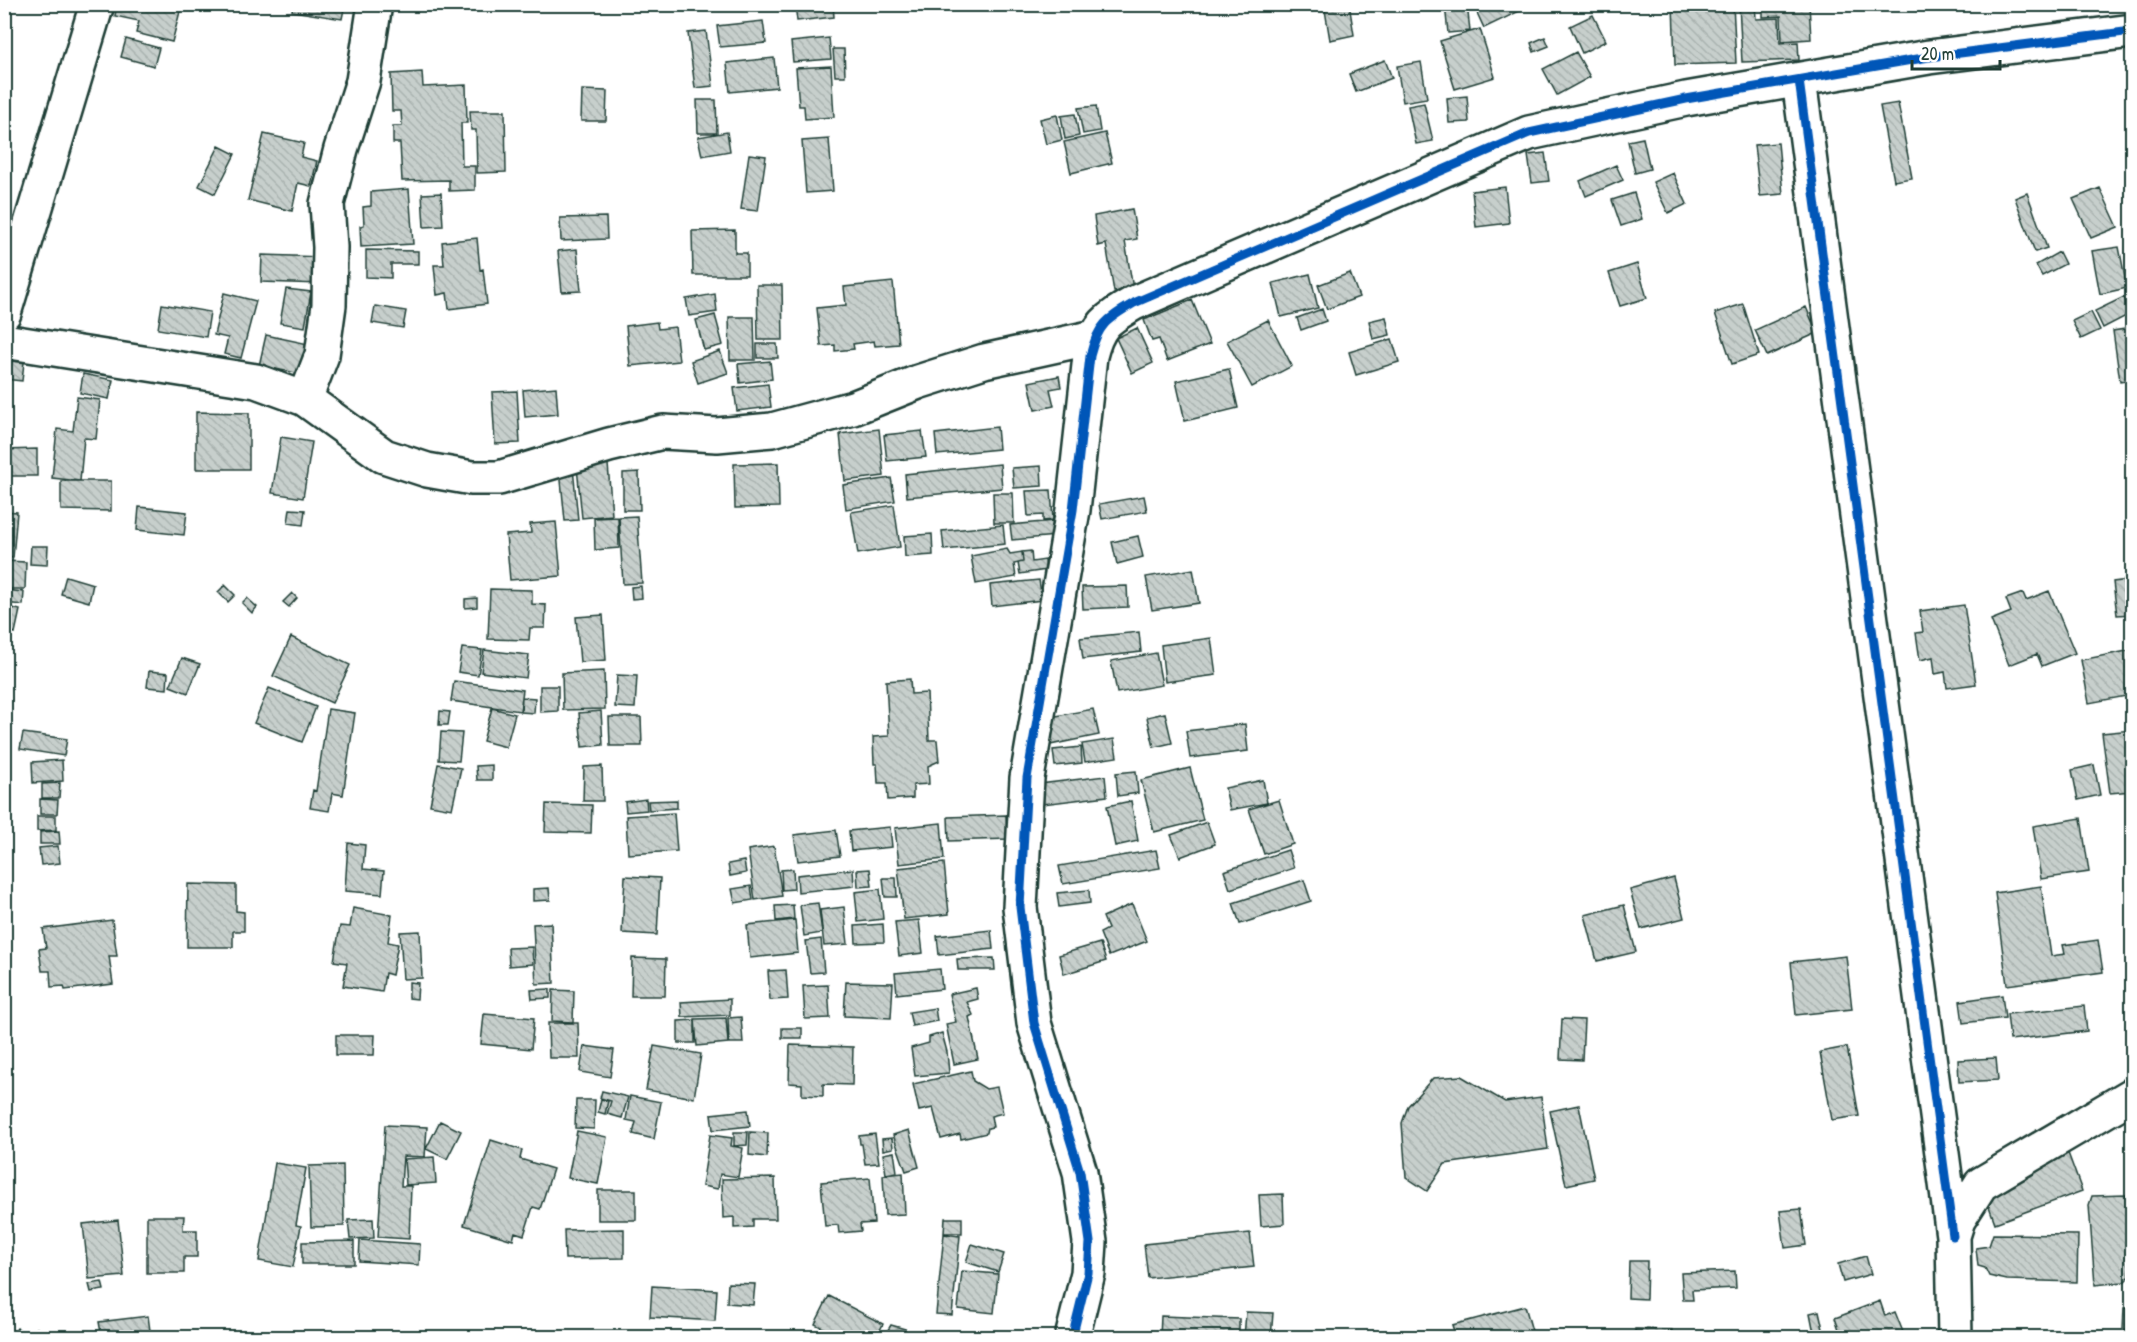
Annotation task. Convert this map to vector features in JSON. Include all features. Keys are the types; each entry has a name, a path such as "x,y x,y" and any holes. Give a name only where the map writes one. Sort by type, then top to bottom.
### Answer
{"street":[{"path":"4,313 97,4"},
{"path":"305,399 322,355 329,305 330,247 327,204 341,148 363,81 375,4"},
{"path":"1072,1338 1088,1273 1090,1242 1080,1172 1034,1023 1020,907 1027,778 1073,510 1090,356 1094,337 1109,318 1134,303 1529,134 1686,99 1929,57 2133,31"},
{"path":"1799,80 1953,1236 1955,1338"},
{"path":"4,341 256,381 305,399 384,456 427,470 472,478 499,478 609,445 663,432 717,435 772,430 853,408 918,382 984,361 1094,337"},
{"path":"1953,1236 1958,1220 1981,1185 2133,1095"}],"building":[{"path":"117,4 182,4 172,42 136,33 139,21 115,16"},
{"path":"293,4 345,4 342,19 292,11"},
{"path":"795,4 833,4 834,17 797,21"},
{"path":"1324,4 1349,4 1354,35 1330,40"},
{"path":"1467,4 1470,31 1448,33 1445,5"},
{"path":"1473,4 1534,4 1484,28"},
{"path":"1673,4 1733,4 1736,63 1675,65"},
{"path":"1739,4 1755,4 1756,19 1779,18 1780,43 1798,42 1799,60 1742,62"},
{"path":"1763,4 1809,4 1811,39 1782,41 1781,16 1763,17"},
{"path":"1593,15 1606,41 1582,53 1570,26"},
{"path":"763,21 766,43 720,47 717,26"},
{"path":"1480,29 1495,77 1455,89 1440,41"},
{"path":"706,31 713,86 695,88 688,33"},
{"path":"1545,37 1549,46 1534,52 1531,43"},
{"path":"829,38 831,59 793,62 791,42"},
{"path":"126,39 159,48 154,66 121,57"},
{"path":"833,49 844,49 845,76 835,76"},
{"path":"1576,52 1590,77 1557,95 1543,69"},
{"path":"774,58 777,87 730,92 727,63"},
{"path":"1385,60 1392,78 1356,92 1349,74"},
{"path":"1421,62 1427,98 1403,102 1397,66"},
{"path":"831,66 834,117 805,119 804,106 799,106 796,68"},
{"path":"422,72 423,87 466,85 467,123 461,123 462,166 475,166 475,190 449,191 449,180 402,181 400,143 393,143 393,126 402,126 401,111 392,111 391,74"},
{"path":"582,90 607,91 606,121 581,121"},
{"path":"1467,96 1469,122 1449,123 1447,98"},
{"path":"697,100 716,100 717,133 698,133"},
{"path":"1424,103 1433,141 1416,144 1408,106"},
{"path":"1898,103 1912,178 1894,181 1880,106"},
{"path":"1096,106 1100,131 1083,134 1078,108"},
{"path":"470,111 505,111 506,172 477,173 476,130 471,130"},
{"path":"1075,114 1079,136 1065,139 1061,116"},
{"path":"1057,115 1062,140 1046,144 1040,119"},
{"path":"727,132 730,151 702,156 698,137"},
{"path":"1105,133 1112,163 1071,173 1064,142"},
{"path":"264,134 304,143 301,157 317,161 311,186 298,183 292,211 248,200"},
{"path":"1643,138 1650,169 1635,173 1628,141"},
{"path":"829,139 833,191 806,193 802,141"},
{"path":"1778,143 1783,194 1760,196 1754,145"},
{"path":"219,146 235,154 215,194 199,186"},
{"path":"1545,153 1549,181 1532,183 1528,155"},
{"path":"749,154 766,156 758,211 741,209"},
{"path":"1616,165 1623,180 1586,196 1580,181"},
{"path":"1673,173 1687,204 1668,213 1653,182"},
{"path":"1505,187 1509,223 1476,227 1472,191"},
{"path":"2100,188 2118,227 2091,238 2073,199"},
{"path":"409,189 413,244 361,247 360,226 364,225 363,207 371,206 371,192"},
{"path":"441,193 443,226 424,227 422,194"},
{"path":"1634,193 1642,219 1621,226 1612,200"},
{"path":"2027,193 2047,248 2035,252 2015,198"},
{"path":"1132,209 1137,239 1125,241 1133,289 1114,292 1106,244 1098,246 1094,216"},
{"path":"606,217 607,239 561,241 560,218"},
{"path":"735,230 735,253 747,253 747,275 693,275 692,231"},
{"path":"477,238 480,270 483,269 487,304 449,309 447,293 437,295 434,265 444,265 442,242"},
{"path":"2119,247 2127,288 2100,294 2092,251"},
{"path":"577,249 581,291 562,292 558,251"},
{"path":"366,250 418,251 418,264 391,264 391,278 366,277"},
{"path":"2059,252 2065,264 2042,276 2036,265"},
{"path":"262,255 322,257 321,284 261,282"},
{"path":"1637,264 1647,298 1620,306 1609,273"},
{"path":"1350,273 1359,297 1327,309 1318,285"},
{"path":"1310,274 1318,308 1281,317 1273,283"},
{"path":"893,282 899,344 875,346 874,341 853,344 854,349 835,351 835,345 821,346 817,308 846,305 844,287"},
{"path":"757,285 782,285 783,340 758,340"},
{"path":"286,289 311,292 305,327 280,323"},
{"path":"2132,289 2132,306 2126,291"},
{"path":"224,293 256,301 241,358 224,354 228,338 214,335"},
{"path":"715,294 717,312 689,316 686,299"},
{"path":"2124,297 2132,313 2103,328 2095,311"},
{"path":"1192,300 1210,344 1167,361 1159,339 1152,341 1144,320"},
{"path":"162,304 210,312 206,337 158,329"},
{"path":"1743,304 1759,355 1732,364 1715,313"},
{"path":"375,306 406,311 403,328 372,323"},
{"path":"1806,307 1817,333 1767,356 1755,330"},
{"path":"1322,309 1326,321 1301,330 1297,318"},
{"path":"2091,312 2100,330 2081,339 2072,321"},
{"path":"715,315 723,345 704,350 696,320"},
{"path":"729,317 754,317 755,360 730,360"},
{"path":"1386,317 1390,335 1373,339 1369,321"},
{"path":"1268,320 1292,366 1252,387 1227,341"},
{"path":"657,322 658,329 675,327 679,361 630,366 626,326"},
{"path":"1137,328 1153,363 1132,373 1116,338"},
{"path":"2132,328 2132,379 2120,381 2113,331"},
{"path":"266,335 313,345 307,375 259,366"},
{"path":"1392,339 1399,362 1356,375 1349,352"},
{"path":"757,344 777,344 778,358 757,358"},
{"path":"720,351 728,373 698,383 691,361"},
{"path":"6,361 24,362 22,381 4,379"},
{"path":"770,361 772,379 740,383 738,364"},
{"path":"1229,369 1238,408 1185,421 1176,381"},
{"path":"83,374 113,380 109,399 80,393"},
{"path":"1059,376 1061,387 1050,389 1054,406 1035,410 1029,382"},
{"path":"768,384 771,407 737,411 734,388"},
{"path":"556,387 558,414 525,417 523,390"},
{"path":"517,391 520,443 495,444 492,392"},
{"path":"77,397 100,400 96,439 84,438 80,481 52,478 57,429 73,431"},
{"path":"2132,398 2132,440 2131,441 2127,399"},
{"path":"196,412 249,413 249,469 196,469"},
{"path":"997,427 999,449 937,455 935,434"},
{"path":"879,429 884,476 845,481 840,434"},
{"path":"922,431 926,457 887,461 884,435"},
{"path":"281,437 312,442 303,498 272,493"},
{"path":"37,449 37,476 4,476 4,450"},
{"path":"778,463 779,507 735,508 734,464"},
{"path":"608,464 612,515 582,518 577,467"},
{"path":"1000,464 1002,488 907,497 905,474"},
{"path":"1041,466 1042,486 1014,488 1012,468"},
{"path":"573,468 578,520 565,521 560,470"},
{"path":"639,472 640,510 623,510 623,473"},
{"path":"891,478 895,501 846,509 843,485"},
{"path":"61,481 111,481 111,511 61,510"},
{"path":"1051,490 1053,520 1043,521 1043,515 1028,516 1026,491"},
{"path":"993,493 1013,493 1014,523 994,523"},
{"path":"1144,496 1147,511 1102,519 1099,504"},
{"path":"894,505 900,547 858,554 851,512"},
{"path":"139,507 187,512 184,535 137,530"},
{"path":"290,509 305,510 303,525 288,523"},
{"path":"4,511 17,512 13,558 4,557"},
{"path":"637,516 642,583 623,584 619,517"},
{"path":"618,517 619,548 595,550 594,518"},
{"path":"1054,521 1056,536 1012,540 1010,525"},
{"path":"556,522 561,576 510,580 506,535 531,533 530,524"},
{"path":"1003,525 1005,544 944,550 942,531"},
{"path":"932,534 933,555 905,557 904,536"},
{"path":"1138,536 1143,557 1117,564 1112,542"},
{"path":"31,546 48,546 47,565 30,564"},
{"path":"1007,549 1010,554 1022,552 1023,562 1014,564 1016,577 976,584 971,556"},
{"path":"1031,551 1032,562 1045,560 1046,570 1020,574 1018,563 1023,562 1022,552"},
{"path":"5,561 26,562 25,589 4,589"},
{"path":"2132,567 2132,614 2117,615 2113,582 2128,580 2127,568"},
{"path":"1193,569 1199,603 1152,610 1146,577"},
{"path":"66,576 93,584 89,602 61,594"},
{"path":"1039,580 1042,600 992,606 990,585"},
{"path":"225,585 235,595 228,602 218,592"},
{"path":"641,586 642,598 632,599 631,587"},
{"path":"1127,586 1128,607 1083,609 1082,587"},
{"path":"490,589 532,590 532,604 546,605 545,628 530,628 529,640 488,639"},
{"path":"4,590 24,592 23,605 4,603"},
{"path":"2049,591 2075,653 2042,666 2037,654 2009,665 1991,620 2011,612 2006,599 2023,593 2026,600"},
{"path":"292,593 297,598 289,607 283,602"},
{"path":"247,598 257,607 252,613 242,603"},
{"path":"477,598 477,607 465,608 465,599"},
{"path":"1964,605 1976,684 1947,688 1945,672 1935,674 1933,657 1920,660 1916,633 1923,632 1920,611"},
{"path":"4,606 20,610 15,633 4,630"},
{"path":"603,615 606,660 580,662 576,617"},
{"path":"1139,632 1141,652 1083,659 1080,638"},
{"path":"291,637 350,665 332,703 273,676"},
{"path":"1211,638 1216,675 1165,682 1161,645"},
{"path":"462,648 482,650 478,675 458,672"},
{"path":"484,650 529,655 526,678 481,672"},
{"path":"2132,650 2132,695 2089,703 2081,660"},
{"path":"1156,653 1162,685 1117,693 1111,661"},
{"path":"182,658 200,664 188,693 170,686"},
{"path":"149,671 168,673 167,689 147,687"},
{"path":"604,671 605,709 563,710 562,673"},
{"path":"617,675 637,676 635,708 615,707"},
{"path":"910,679 911,694 927,693 929,740 937,740 939,761 928,766 929,784 913,785 913,798 888,800 887,783 878,783 877,764 874,764 873,737 889,736 886,681"},
{"path":"454,681 523,690 520,711 451,701"},
{"path":"540,686 558,686 558,711 540,712"},
{"path":"269,688 316,707 302,742 254,723"},
{"path":"522,697 535,698 534,713 521,712"},
{"path":"492,708 515,714 506,747 483,741"},
{"path":"328,709 355,713 343,795 332,793 329,811 310,808 313,790 316,791"},
{"path":"1093,709 1099,735 1050,745 1045,718"},
{"path":"440,711 450,712 448,725 439,725"},
{"path":"601,711 603,745 582,747 579,713"},
{"path":"1165,713 1172,743 1154,747 1147,717"},
{"path":"609,717 641,717 642,746 610,746"},
{"path":"1245,724 1248,751 1190,758 1186,731"},
{"path":"2132,730 2132,791 2110,793 2102,733"},
{"path":"441,732 462,733 459,761 439,760"},
{"path":"23,733 67,739 64,756 20,749"},
{"path":"1114,739 1117,757 1085,762 1082,744"},
{"path":"1081,747 1082,763 1055,766 1053,750"},
{"path":"62,760 63,781 33,783 32,762"},
{"path":"438,764 461,768 452,809 430,805"},
{"path":"492,765 492,780 477,780 476,766"},
{"path":"2094,765 2100,795 2078,800 2072,770"},
{"path":"602,766 603,801 583,801 584,767"},
{"path":"1190,768 1203,820 1154,832 1141,780"},
{"path":"1136,771 1138,793 1118,796 1116,773"},
{"path":"1105,776 1107,796 1043,804 1040,784"},
{"path":"1263,780 1267,803 1230,810 1225,788"},
{"path":"60,783 59,798 42,798 42,784"},
{"path":"40,799 58,800 57,814 40,814"},
{"path":"646,799 647,810 626,812 625,802"},
{"path":"677,800 677,808 649,810 648,801"},
{"path":"1279,800 1293,844 1264,854 1249,809"},
{"path":"1131,801 1138,841 1115,846 1107,806"},
{"path":"546,804 592,805 591,833 545,832"},
{"path":"674,813 677,851 628,854 626,816"},
{"path":"1006,815 1007,839 949,841 948,817"},
{"path":"37,816 56,816 56,830 37,831"},
{"path":"2081,818 2089,872 2041,879 2033,826"},
{"path":"1207,822 1215,844 1180,857 1171,835"},
{"path":"941,823 944,859 899,864 895,828"},
{"path":"890,827 892,847 851,851 849,831"},
{"path":"836,830 840,856 798,861 794,835"},
{"path":"59,831 60,844 40,844 40,832"},
{"path":"348,843 365,845 363,869 384,871 382,894 345,891"},
{"path":"58,846 60,863 41,865 39,848"},
{"path":"774,846 782,896 755,900 748,850"},
{"path":"1156,850 1160,868 1063,884 1059,866"},
{"path":"1288,850 1294,868 1230,889 1224,871"},
{"path":"744,861 746,873 730,876 728,864"},
{"path":"944,863 949,914 904,919 898,868"},
{"path":"793,869 794,889 782,890 781,870"},
{"path":"853,869 854,886 798,892 797,875"},
{"path":"870,869 872,886 858,887 857,870"},
{"path":"625,876 660,878 657,935 622,933"},
{"path":"883,878 896,878 897,897 885,897"},
{"path":"1674,878 1684,918 1641,929 1630,890"},
{"path":"1304,880 1311,901 1240,924 1233,903"},
{"path":"188,884 236,885 236,911 244,912 244,931 233,931 233,947 187,947"},
{"path":"751,886 753,900 735,903 732,889"},
{"path":"2041,886 2051,956 2065,954 2063,945 2098,940 2103,972 2007,985 1995,893"},
{"path":"549,888 550,900 533,901 533,889"},
{"path":"880,889 883,919 858,922 855,892"},
{"path":"1089,890 1090,903 1059,907 1057,893"},
{"path":"818,903 822,933 804,936 800,905"},
{"path":"1132,904 1147,941 1109,956 1100,933 1108,929 1103,917"},
{"path":"793,905 794,919 776,921 775,906"},
{"path":"1624,905 1636,952 1597,961 1585,915"},
{"path":"844,907 848,944 824,946 820,910"},
{"path":"353,908 392,915 388,942 398,944 392,975 385,973 382,992 343,986 347,963 334,961 340,926 350,927"},
{"path":"112,920 117,956 109,956 113,984 65,990 64,986 51,987 50,971 42,971 39,949 46,948 43,929"},
{"path":"795,920 798,953 750,958 747,925"},
{"path":"919,920 923,953 899,956 895,922"},
{"path":"551,923 554,983 536,984 533,924"},
{"path":"883,924 884,942 856,943 855,926"},
{"path":"991,930 993,949 939,955 937,936"},
{"path":"420,931 422,978 403,979 400,932"},
{"path":"821,939 824,972 810,973 806,941"},
{"path":"1100,943 1106,961 1064,974 1059,955"},
{"path":"532,947 533,964 509,966 508,948"},
{"path":"1846,956 1852,1009 1796,1015 1791,962"},
{"path":"632,958 666,959 665,996 631,996"},
{"path":"994,958 995,970 958,970 957,959"},
{"path":"940,969 942,989 897,994 895,973"},
{"path":"786,970 788,999 770,1000 768,971"},
{"path":"409,982 418,983 417,999 409,998"},
{"path":"846,982 893,983 891,1018 844,1016"},
{"path":"828,985 830,1018 805,1019 803,986"},
{"path":"976,988 978,999 967,1002 973,1015 969,1017 978,1059 954,1064 946,1024 956,1022 949,994"},
{"path":"550,989 550,998 532,999 531,990"},
{"path":"553,990 574,991 573,1022 552,1021"},
{"path":"2002,995 2005,1018 1963,1023 1960,1001"},
{"path":"730,999 730,1015 682,1017 681,1002"},
{"path":"2084,1006 2087,1031 2010,1040 2007,1014"},
{"path":"935,1008 937,1021 912,1026 909,1012"},
{"path":"484,1014 534,1018 531,1049 481,1044"},
{"path":"741,1017 743,1043 729,1043 728,1018"},
{"path":"726,1018 728,1043 697,1046 695,1019"},
{"path":"1562,1019 1584,1020 1582,1060 1560,1059"},
{"path":"695,1020 695,1043 678,1043 678,1021"},
{"path":"548,1023 578,1023 579,1058 549,1058"},
{"path":"782,1028 802,1028 802,1038 782,1038"},
{"path":"942,1033 949,1073 915,1076 911,1048 929,1043 929,1037"},
{"path":"336,1035 375,1035 374,1055 336,1055"},
{"path":"790,1045 853,1047 852,1085 823,1084 823,1096 802,1095 802,1084 789,1083"},
{"path":"584,1046 614,1050 610,1077 580,1072"},
{"path":"654,1046 701,1054 694,1098 646,1090"},
{"path":"1847,1047 1859,1116 1832,1120 1820,1052"},
{"path":"1996,1058 1998,1080 1959,1082 1958,1060"},
{"path":"971,1071 973,1081 986,1089 997,1087 1003,1113 991,1116 993,1127 988,1128 987,1133 961,1139 960,1134 941,1139 933,1108 919,1111 913,1084"},
{"path":"1461,1076 1505,1102 1541,1097 1548,1149 1445,1164 1427,1191 1406,1177 1402,1123 1408,1106 1433,1078"},
{"path":"602,1091 628,1097 622,1118 607,1114 611,1101 600,1098"},
{"path":"630,1096 661,1102 654,1139 633,1134 636,1122 626,1120"},
{"path":"601,1099 608,1101 605,1114 598,1112"},
{"path":"576,1100 595,1100 594,1129 575,1128"},
{"path":"1579,1105 1594,1179 1566,1185 1550,1111"},
{"path":"748,1110 750,1126 713,1130 711,1114"},
{"path":"440,1121 461,1131 447,1159 426,1149"},
{"path":"385,1125 427,1127 425,1157 403,1156 401,1186 411,1186 409,1239 378,1237"},
{"path":"909,1130 919,1167 906,1171 893,1135"},
{"path":"577,1131 607,1137 598,1184 568,1178"},
{"path":"734,1132 748,1132 747,1145 734,1146"},
{"path":"750,1132 768,1133 767,1157 749,1155"},
{"path":"875,1134 879,1163 865,1164 859,1136"},
{"path":"710,1135 732,1138 731,1146 743,1148 738,1177 720,1174 718,1189 702,1186"},
{"path":"892,1138 893,1148 883,1150 882,1139"},
{"path":"491,1140 522,1150 520,1159 553,1169 540,1209 533,1207 524,1235 515,1232 513,1240 464,1225"},
{"path":"894,1152 897,1172 886,1174 883,1154"},
{"path":"2068,1153 2082,1191 1995,1223 1981,1184"},
{"path":"434,1157 436,1183 406,1185 404,1159"},
{"path":"275,1163 306,1168 296,1225 301,1226 293,1267 259,1261"},
{"path":"343,1165 344,1226 311,1227 309,1166"},
{"path":"903,1173 905,1214 885,1215 883,1175"},
{"path":"775,1178 776,1219 753,1219 753,1227 734,1228 734,1217 723,1218 722,1179"},
{"path":"870,1178 874,1223 860,1224 861,1231 839,1233 838,1225 825,1226 821,1182"},
{"path":"598,1190 636,1190 636,1220 598,1220"},
{"path":"1283,1194 1284,1224 1261,1226 1259,1195"},
{"path":"2126,1195 2130,1276 2124,1282 2095,1285 2089,1205 2092,1196"},
{"path":"1801,1209 1806,1245 1785,1248 1780,1211"},
{"path":"147,1216 184,1216 183,1230 197,1230 197,1257 184,1257 184,1273 147,1273"},
{"path":"945,1218 962,1218 962,1233 944,1233"},
{"path":"373,1219 374,1238 350,1239 348,1220"},
{"path":"118,1220 124,1276 89,1279 83,1224"},
{"path":"624,1229 624,1258 565,1259 564,1230"},
{"path":"1250,1233 1254,1267 1148,1278 1144,1244"},
{"path":"944,1234 960,1236 952,1315 936,1314"},
{"path":"1993,1234 2078,1235 2077,1282 2007,1280 1989,1276 1985,1268 1978,1266 1976,1248 1989,1246"},
{"path":"360,1240 420,1244 419,1265 359,1261"},
{"path":"354,1241 354,1264 302,1264 302,1242"},
{"path":"972,1244 1004,1254 998,1272 966,1262"},
{"path":"1866,1256 1871,1274 1843,1282 1838,1264"},
{"path":"1629,1261 1647,1261 1646,1299 1628,1298"},
{"path":"962,1271 998,1274 994,1313 958,1309"},
{"path":"1735,1271 1736,1288 1692,1290 1693,1300 1683,1300 1681,1273"},
{"path":"102,1282 104,1290 91,1292 89,1284"},
{"path":"728,1283 755,1284 753,1305 727,1303"},
{"path":"652,1286 717,1290 715,1321 650,1317"},
{"path":"829,1296 883,1324 876,1338 842,1338 815,1324"},
{"path":"1880,1301 1885,1316 1895,1312 1903,1332 1897,1334 1898,1338 1842,1338 1835,1318"},
{"path":"1525,1306 1534,1338 1456,1338 1452,1325"},
{"path":"2124,1308 2132,1308 2132,1330 2123,1329"},
{"path":"1819,1311 1825,1338 1815,1338 1810,1313"},
{"path":"1246,1312 1273,1313 1271,1338 1244,1338"},
{"path":"148,1316 151,1338 102,1338 99,1322"},
{"path":"1161,1316 1239,1319 1239,1338 1160,1338"},
{"path":"891,1325 905,1329 917,1338 883,1338"},
{"path":"17,1328 31,1337 37,1328 52,1338 11,1338"},
{"path":"1635,1329 1672,1330 1672,1338 1635,1338"}],"cycle path":[{"path":"1072,1338 1088,1273 1090,1242 1080,1172 1034,1023 1020,907 1027,778 1073,510 1090,356 1100,329 1110,318 1134,303 1529,133 1686,99 1929,57 2132,31"},
{"path":"1799,80 1953,1236"}]}
